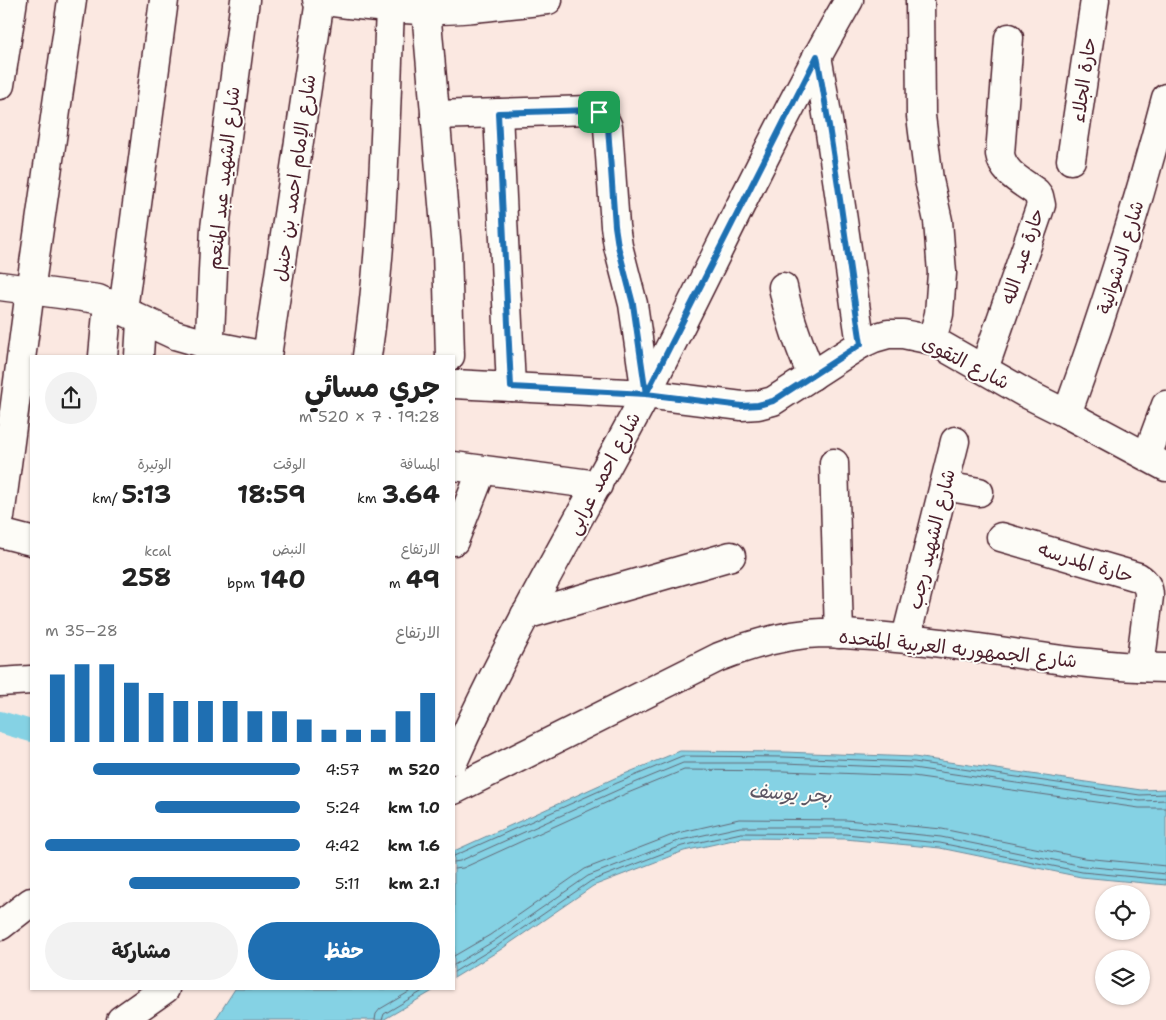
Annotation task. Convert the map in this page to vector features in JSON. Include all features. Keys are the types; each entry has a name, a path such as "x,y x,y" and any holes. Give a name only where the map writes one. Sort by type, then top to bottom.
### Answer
{"street":[{"path":"0,85 13,0"},
{"path":"0,517 72,0"},
{"path":"103,355 124,311 164,0"},
{"name":"شارع الشهيد عبد المنعم","path":"209,351 215,228 245,0"},
{"path":"318,0 426,10 458,9 548,0"},
{"name":"شارع الإمام احمد بن حنبل","path":"266,355 318,0"},
{"name":"شارع احمد عرابى","path":"455,758 525,615 598,485 646,394 817,56 849,0"},
{"path":"920,0 921,116 938,221 942,273 939,314 932,340"},
{"name":"حارة الجلاء","path":"1071,160 1095,0"},
{"path":"367,355 379,254 390,8"},
{"path":"426,10 447,250 450,355"},
{"name":"حارة عبد الله","path":"984,369 1041,205 1036,192 1008,172 1001,161 1009,38"},
{"path":"817,56 830,129 861,344"},
{"name":"شارع الدشوانية","path":"1067,414 1099,325 1127,238 1166,98"},
{"path":"435,115 590,110 599,112 605,118 608,127 615,226 618,246 633,304 646,394"},
{"path":"498,113 511,387"},
{"path":"0,286 86,297 124,311 209,351 255,355"},
{"path":"783,287 796,337 812,376"},
{"path":"124,311 139,355"},
{"name":"شارع التقوى","path":"455,384 646,394 742,406 758,405 773,401 861,344 888,334 903,334 932,340 1025,393 1157,462"},
{"path":"1157,462 1166,405"},
{"name":"شارع الشهيد رجب","path":"906,638 956,441"},
{"path":"834,463 839,634"},
{"path":"455,466 598,485"},
{"path":"455,538 482,470"},
{"path":"944,486 979,492"},
{"path":"0,533 30,541"},
{"name":"حارة المدرسه","path":"1001,536 1143,580 1149,590 1153,668"},
{"path":"525,615 731,556"},
{"name":"شارع الجمهوريه العربية المتحده","path":"455,789 719,657 739,649 780,638 822,633 906,638 1153,668"},
{"path":"0,682 30,680"},
{"path":"0,926 30,903"},
{"path":"121,1020 164,990"}],"water":[{"name":"بحر يوسف","path":"680,751 784,752 914,757 1141,790 1166,789 1166,885 1081,877 940,848 845,839 742,838 684,851 593,886 500,950 455,977 455,851 615,778"},
{"path":"234,990 434,990 383,1020 215,1020"}],"waterway":[{"path":"0,722 30,731"}],"route":[{"path":"599,112 590,110 498,113 511,387 646,394 742,406 758,405 773,401 786,394 861,344 830,129 817,56 646,394 633,304 618,246 615,226 608,127 605,118 599,112"}]}
